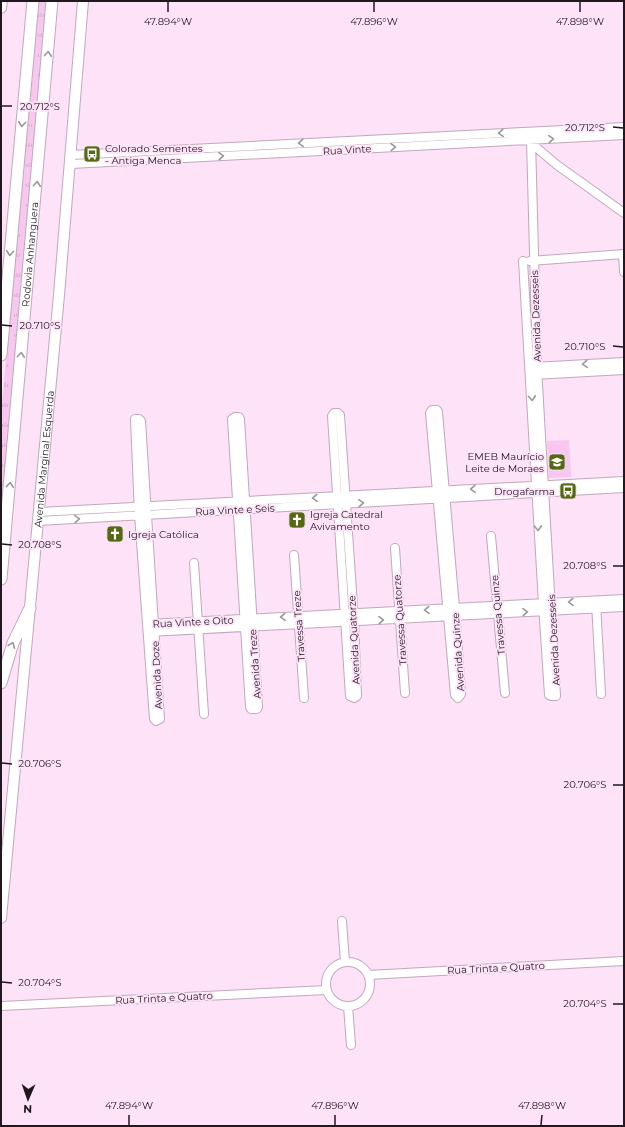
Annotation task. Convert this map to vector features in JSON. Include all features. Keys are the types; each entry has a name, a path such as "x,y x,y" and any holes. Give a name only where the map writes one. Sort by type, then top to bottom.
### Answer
{"highway":[{"name":"Rodovia Anhanguera","path":"1,355 33,1"},
{"name":"Rodovia Anhanguera","path":"1,579 52,1"},
{"path":"1,683 13,643 30,608"}],"main road":[{"path":"1,8 2,1"},
{"name":"Avenida Marginal Esquerda","path":"1,918 39,517 71,159 83,1"}],"street":[{"name":"Rua Vinte","path":"71,159 624,127"},
{"name":"Rua Vinte","path":"71,159 531,141 624,135"},
{"path":"531,141 557,165 624,213"},
{"name":"Avenida Dezesseis","path":"531,141 534,246 534,371"},
{"path":"523,261 534,246"},
{"path":"523,261 623,254 624,272"},
{"name":"Avenida Dezesseis","path":"523,261 534,371 540,490 543,607 549,695 556,696 552,607 540,490"},
{"path":"534,371 624,362"},
{"path":"534,371 624,370"},
{"name":"Avenida Quinze","path":"441,495 438,412 432,410 430,413 441,495 451,612 455,695 458,698 462,694 451,612"},
{"name":"Avenida Quatorze","path":"339,461 340,415 338,413 334,413 332,416 339,461 349,618 357,696 354,698 350,696 349,618"},
{"name":"Avenida Treze","path":"242,506 232,419 234,417 239,417 240,419 250,707 255,709 258,707 248,623"},
{"name":"Avenida Doze","path":"139,449 154,719 156,721 160,719 150,628"},
{"name":"Rua Vinte e Seis","path":"540,490 624,481"},
{"name":"Rua Vinte e Seis","path":"39,517 540,490 624,488"},
{"name":"Travessa Quinze","path":"491,536 505,693"},
{"name":"Travessa Quatorze","path":"395,548 405,693"},
{"name":"Travessa Treze","path":"294,555 304,698"},
{"path":"194,563 204,714"},
{"name":"Rua Vinte e Oito","path":"596,605 624,599"},
{"path":"596,605 601,694"},
{"name":"Rua Vinte e Oito","path":"150,628 543,607 596,605 624,607"},
{"path":"342,921 345,962"},
{"name":"Rua Trinta e Quatro","path":"368,974 624,961"},
{"path":"345,962 359,965 368,974 370,983 369,990 367,996 360,1002 348,1006 338,1004 332,999 327,990 326,981 329,973 335,966 345,962"},
{"name":"Rua Trinta e Quatro","path":"1,1006 327,990"},
{"path":"348,1006 351,1045"}],"green space":[{"path":"37,1 49,1 1,530 1,415 33,65"},
{"path":"569,440 571,477 549,478 547,441"}],"place":[{"name":"Colorado Sementes - Antiga Menca","path":"92,154"},
{"name":"EMEB Maurício Leite de Moraes","path":"557,462"},
{"name":"Drogafarma","path":"568,491"},
{"name":"Igreja Catedral Avivamento","path":"297,520"},
{"name":"Igreja Católica","path":"115,534"}]}
